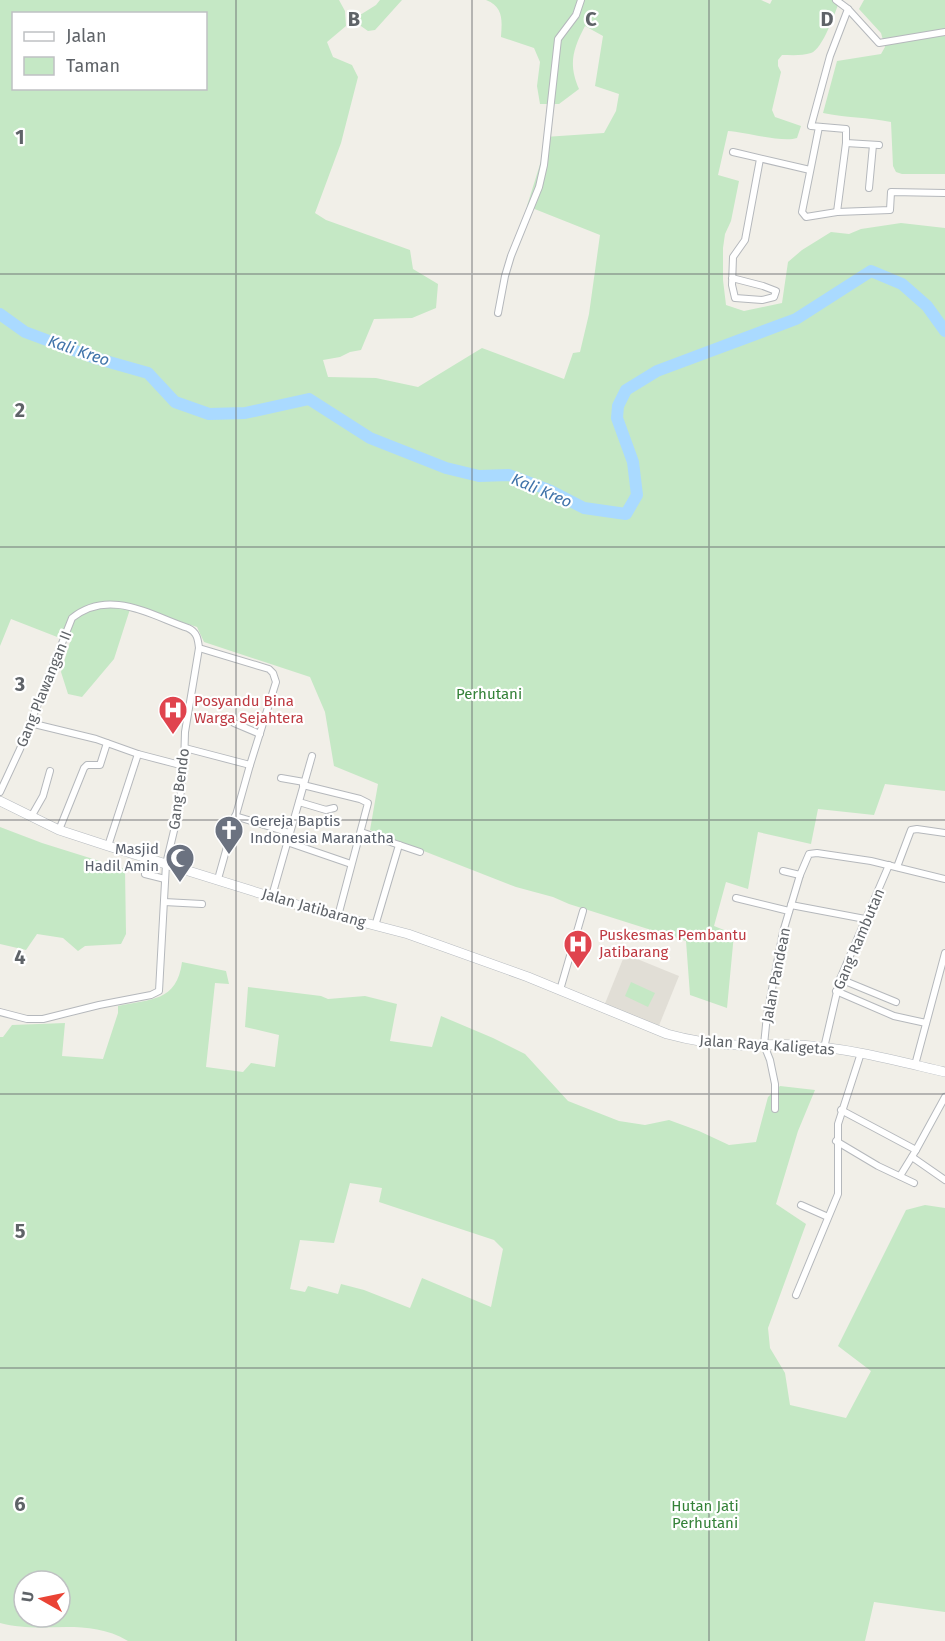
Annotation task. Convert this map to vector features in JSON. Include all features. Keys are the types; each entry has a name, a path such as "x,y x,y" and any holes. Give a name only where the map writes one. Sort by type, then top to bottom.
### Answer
{"main road":[{"name":"Jalan Jatibarang","path":"0,801 59,830 338,916 408,934 560,990 627,1018"},
{"name":"Jalan Raya Kaligetas","path":"627,1018 681,1038 737,1045 800,1045 824,1048 861,1053 945,1072"}],"street":[{"path":"498,313 511,256 539,187 544,165 558,39 576,15 581,0"},
{"path":"836,0 848,9 879,43 945,32"},
{"path":"837,212 846,129 811,126 810,123 830,56 848,9"},
{"path":"819,127 802,212 806,217 832,215 837,212 890,210 891,192 945,193"},
{"path":"846,143 876,145 868,188"},
{"path":"733,152 810,170"},
{"path":"732,278 776,291 774,297 762,300 735,298 732,278 733,257 745,240 760,159"},
{"name":"Gang Plawangan II","path":"0,792 20,750 72,618 82,610 106,603 131,606 191,629 198,645"},
{"path":"198,645 269,669 276,682 218,879"},
{"name":"Gang Bendo","path":"0,1012 27,1019 43,1019 158,992 166,864 178,814 188,709 198,645"},
{"path":"30,723 184,766"},
{"path":"234,723 260,734"},
{"path":"59,830 84,768 87,765 99,765 107,743"},
{"path":"184,748 250,765"},
{"path":"108,846 138,754"},
{"path":"272,896 312,756"},
{"path":"31,817 43,796 50,771"},
{"path":"281,778 367,802 338,916"},
{"path":"299,802 326,810 334,808"},
{"path":"235,816 290,833"},
{"path":"897,867 911,830 945,833"},
{"path":"361,832 420,852"},
{"path":"287,842 351,864"},
{"path":"375,926 399,845"},
{"name":"Jalan Pandean","path":"764,1045 775,971 790,908 809,855 817,853 889,865"},
{"path":"889,865 945,879"},
{"name":"Gang Rambutan","path":"824,1048 840,979 889,865"},
{"path":"783,871 800,875"},
{"path":"145,874 165,879"},
{"path":"736,898 865,920"},
{"path":"164,902 202,904"},
{"path":"560,990 583,911"},
{"path":"915,1065 945,953"},
{"path":"840,979 896,1002"},
{"path":"836,992 894,1016 926,1023"},
{"path":"764,1045 775,1084 775,1109"},
{"path":"796,1295 839,1187 836,1141 841,1110 861,1053"},
{"path":"900,1176 945,1097"},
{"path":"841,1110 916,1150"},
{"path":"836,1141 868,1161 914,1183"},
{"path":"912,1157 945,1180"},
{"path":"801,1205 828,1217"}],"shaded area":[{"path":"625,954 679,976 658,1028 604,1006"}],"green space":[{"name":"Perhutani","path":"0,0 339,0 345,11 346,26 327,42 333,57 352,65 358,77 341,143 315,213 326,220 410,250 413,269 438,284 436,308 412,318 374,319 361,350 323,360 328,377 376,378 418,387 482,348 564,379 573,353 580,352 589,314 600,235 527,206 542,158 545,137 604,133 616,111 619,94 595,86 603,36 585,26 573,57 579,89 559,104 540,104 537,86 540,62 534,48 501,37 501,15 496,6 486,0 761,0 770,4 772,0 840,0 828,30 815,50 804,55 782,55 778,60 781,72 772,110 775,117 801,126 797,138 773,138 728,131 718,175 739,181 723,248 726,305 744,311 782,303 788,262 802,250 831,232 849,234 861,229 901,223 945,228 945,791 885,784 874,815 818,809 811,844 758,832 748,889 726,882 714,926 734,934 727,1008 690,995 686,941 516,887 370,830 378,784 334,766 325,712 310,677 204,642 197,627 131,606 114,659 82,697 68,694 61,672 70,642 11,619 0,646"},
{"path":"380,0 402,0 375,30 368,31 358,24 360,15"},
{"path":"864,0 945,0 945,174 896,172 893,166 891,122 823,113 837,61 881,54 885,47 881,33 859,9"},
{"path":"0,827 125,869 126,934 121,944 85,946 78,951 63,938 37,934 26,950 0,944"},
{"name":"Hutan Jati Perhutani","path":"182,962 226,971 229,984 215,983 206,1067 243,1072 251,1063 275,1067 279,1035 245,1027 248,987 321,996 328,999 365,996 397,1004 390,1041 432,1047 441,1016 525,1054 568,1101 619,1121 645,1125 669,1120 729,1145 756,1142 768,1097 780,1086 815,1090 798,1131 776,1204 806,1224 768,1328 770,1348 785,1373 790,1405 846,1418 871,1371 838,1346 906,1210 925,1205 945,1208 945,1612 874,1602 865,1641 128,1641 96,1629 72,1627 72,1569 12,1569 12,1625 0,1623 0,1037 3,1037 12,1025 65,1023 62,1056 103,1059 118,1013 118,1006 151,1000 168,992 174,985","holes":["350,1183 382,1188 379,1202 494,1240 503,1249 491,1307 422,1278 410,1308 364,1290 341,1284 338,1294 308,1286 305,1292 290,1289 300,1240 334,1243"]},
{"path":"631,982 655,993 648,1007 625,996"}],"waterway":[{"name":"Kali Kreo","path":"0,314 25,332 95,358 148,373 175,402 209,414 245,413 309,399 370,438 446,468 479,476 509,475 549,490 584,508 626,514 637,495 633,462 617,418 618,406 626,390 657,371 796,319 871,271 902,284 927,306 945,331"}],"place":[{"name":"Posyandu Bina Warga Sejahtera","path":"173,736"},
{"name":"Gereja Baptis Indonesia Maranatha","path":"229,856"},
{"name":"Masjid Hadil Amin","path":"180,884"},
{"name":"Puskesmas Pembantu Jatibarang","path":"578,970"}]}
